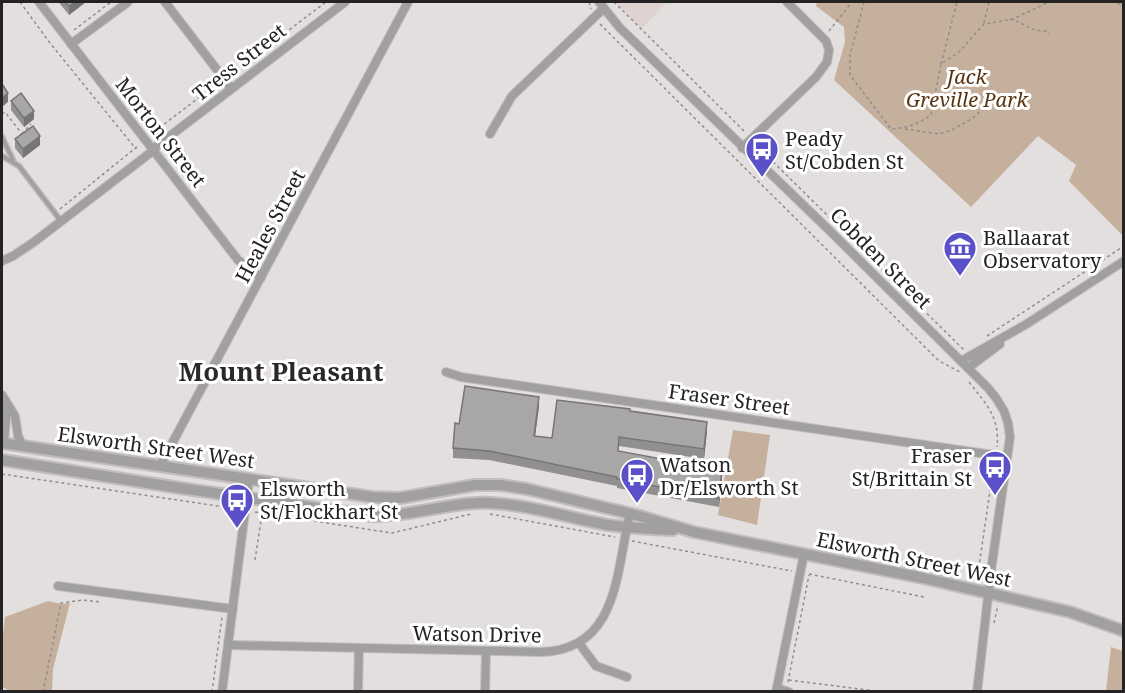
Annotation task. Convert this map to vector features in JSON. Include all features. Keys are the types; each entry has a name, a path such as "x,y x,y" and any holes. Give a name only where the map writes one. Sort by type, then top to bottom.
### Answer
{"street":[{"name":"Morton Street","path":"39,2 238,260 261,278"},
{"path":"71,44 128,2"},
{"path":"165,2 231,88"},
{"name":"Tress Street","path":"2,261 20,252 59,218 154,150 231,88 345,2"},
{"name":"Heales Street","path":"160,466 408,2"},
{"path":"742,148 824,68 828,58 829,50 823,37 787,2"},
{"path":"490,134 512,96 595,17 601,5"},
{"name":"Cobden Street","path":"601,5 620,28 968,368 996,398 1004,411 1009,430 1007,457 977,692"},
{"path":"961,361 1025,325 1124,261"},
{"path":"968,368 1025,325"},
{"name":"Fraser Street","path":"446,372 461,377 1007,457"},
{"path":"3,398 8,417 3,443"},
{"path":"3,398 15,416 22,446"},
{"name":"Elsworth Street West","path":"3,443 380,498 409,497 465,486 500,485 545,492 694,532 923,578 1070,612 1124,631"},
{"name":"Elsworth Street West","path":"2,460 247,498 385,516 412,514 457,504 499,504 627,527 694,532"},
{"path":"222,692 249,480"},
{"name":"Watson Drive","path":"228,645 547,652 567,648 579,643 592,633 608,612 621,540 630,513"},
{"path":"789,692 776,690 804,554"},
{"path":"58,586 233,609"},
{"path":"579,643 596,666 627,677"},
{"path":"358,692 359,648"},
{"path":"485,692 486,651"}],"lane":[{"path":"2,137 11,158 59,218"},
{"path":"2,156 18,165"}],"path":[{"path":"20,2 50,43 136,149"},
{"path":"66,36 111,2"},
{"path":"60,209 146,139 326,2"},
{"path":"589,2 600,24 939,361 965,377 991,410 998,431 975,591"},
{"path":"614,2 965,351"},
{"path":"823,37 852,2"},
{"path":"864,2 850,56 850,75 891,129 939,134 952,130 973,118 993,99 1014,96"},
{"path":"904,129 918,124 931,115 957,2"},
{"path":"941,64 959,52 984,24 989,2"},
{"path":"984,24 1009,19 1049,2"},
{"path":"1112,2 1124,5"},
{"path":"1009,19 1022,22 1035,32 1047,31 1049,34"},
{"path":"2,114 9,108"},
{"path":"5,112 21,135 31,124"},
{"path":"57,205 60,209 59,218"},
{"path":"984,338 1124,246"},
{"path":"2,474 392,533 470,514"},
{"path":"482,512 924,597"},
{"path":"255,560 262,513"},
{"path":"809,574 788,680 883,692"},
{"path":"43,692 61,603 83,600 100,602"},
{"path":"212,692 222,616"}],"shaded area":[{"path":"615,2 667,2 642,28"}],"green space":[{"name":"Jack Greville Park","path":"817,2 1123,2 1123,236 1069,181 1076,165 1038,136 971,207 834,80 845,42 844,27 816,6"},
{"path":"733,430 770,435 757,525 718,515"},
{"path":"48,601 70,603 53,669 52,691 10,691 2,687 2,643 5,617"},
{"path":"1111,647 1123,651 1123,691 1106,691"}],"building":[{"path":"2,84 8,93 2,98"},
{"path":"21,93 34,111 24,118 11,101"},
{"path":"33,126 40,136 23,149 15,139"},
{"path":"465,386 539,397 534,436 552,438 557,400 707,422 704,449 619,437 618,451 722,470 719,498 617,479 617,477 489,451 453,448 455,423 459,424"}],"place":[{"name":"Peady St/Cobden St","path":"762,178"},
{"name":"Ballaarat Observatory","path":"960,277"},
{"name":"Fraser St/Brittain St","path":"995,496"},
{"name":"Watson Dr/Elsworth St","path":"637,504"},
{"name":"Elsworth St/Flockhart St","path":"237,529"}],"district":[{"name":"Mount Pleasant","path":"281,371"}]}
